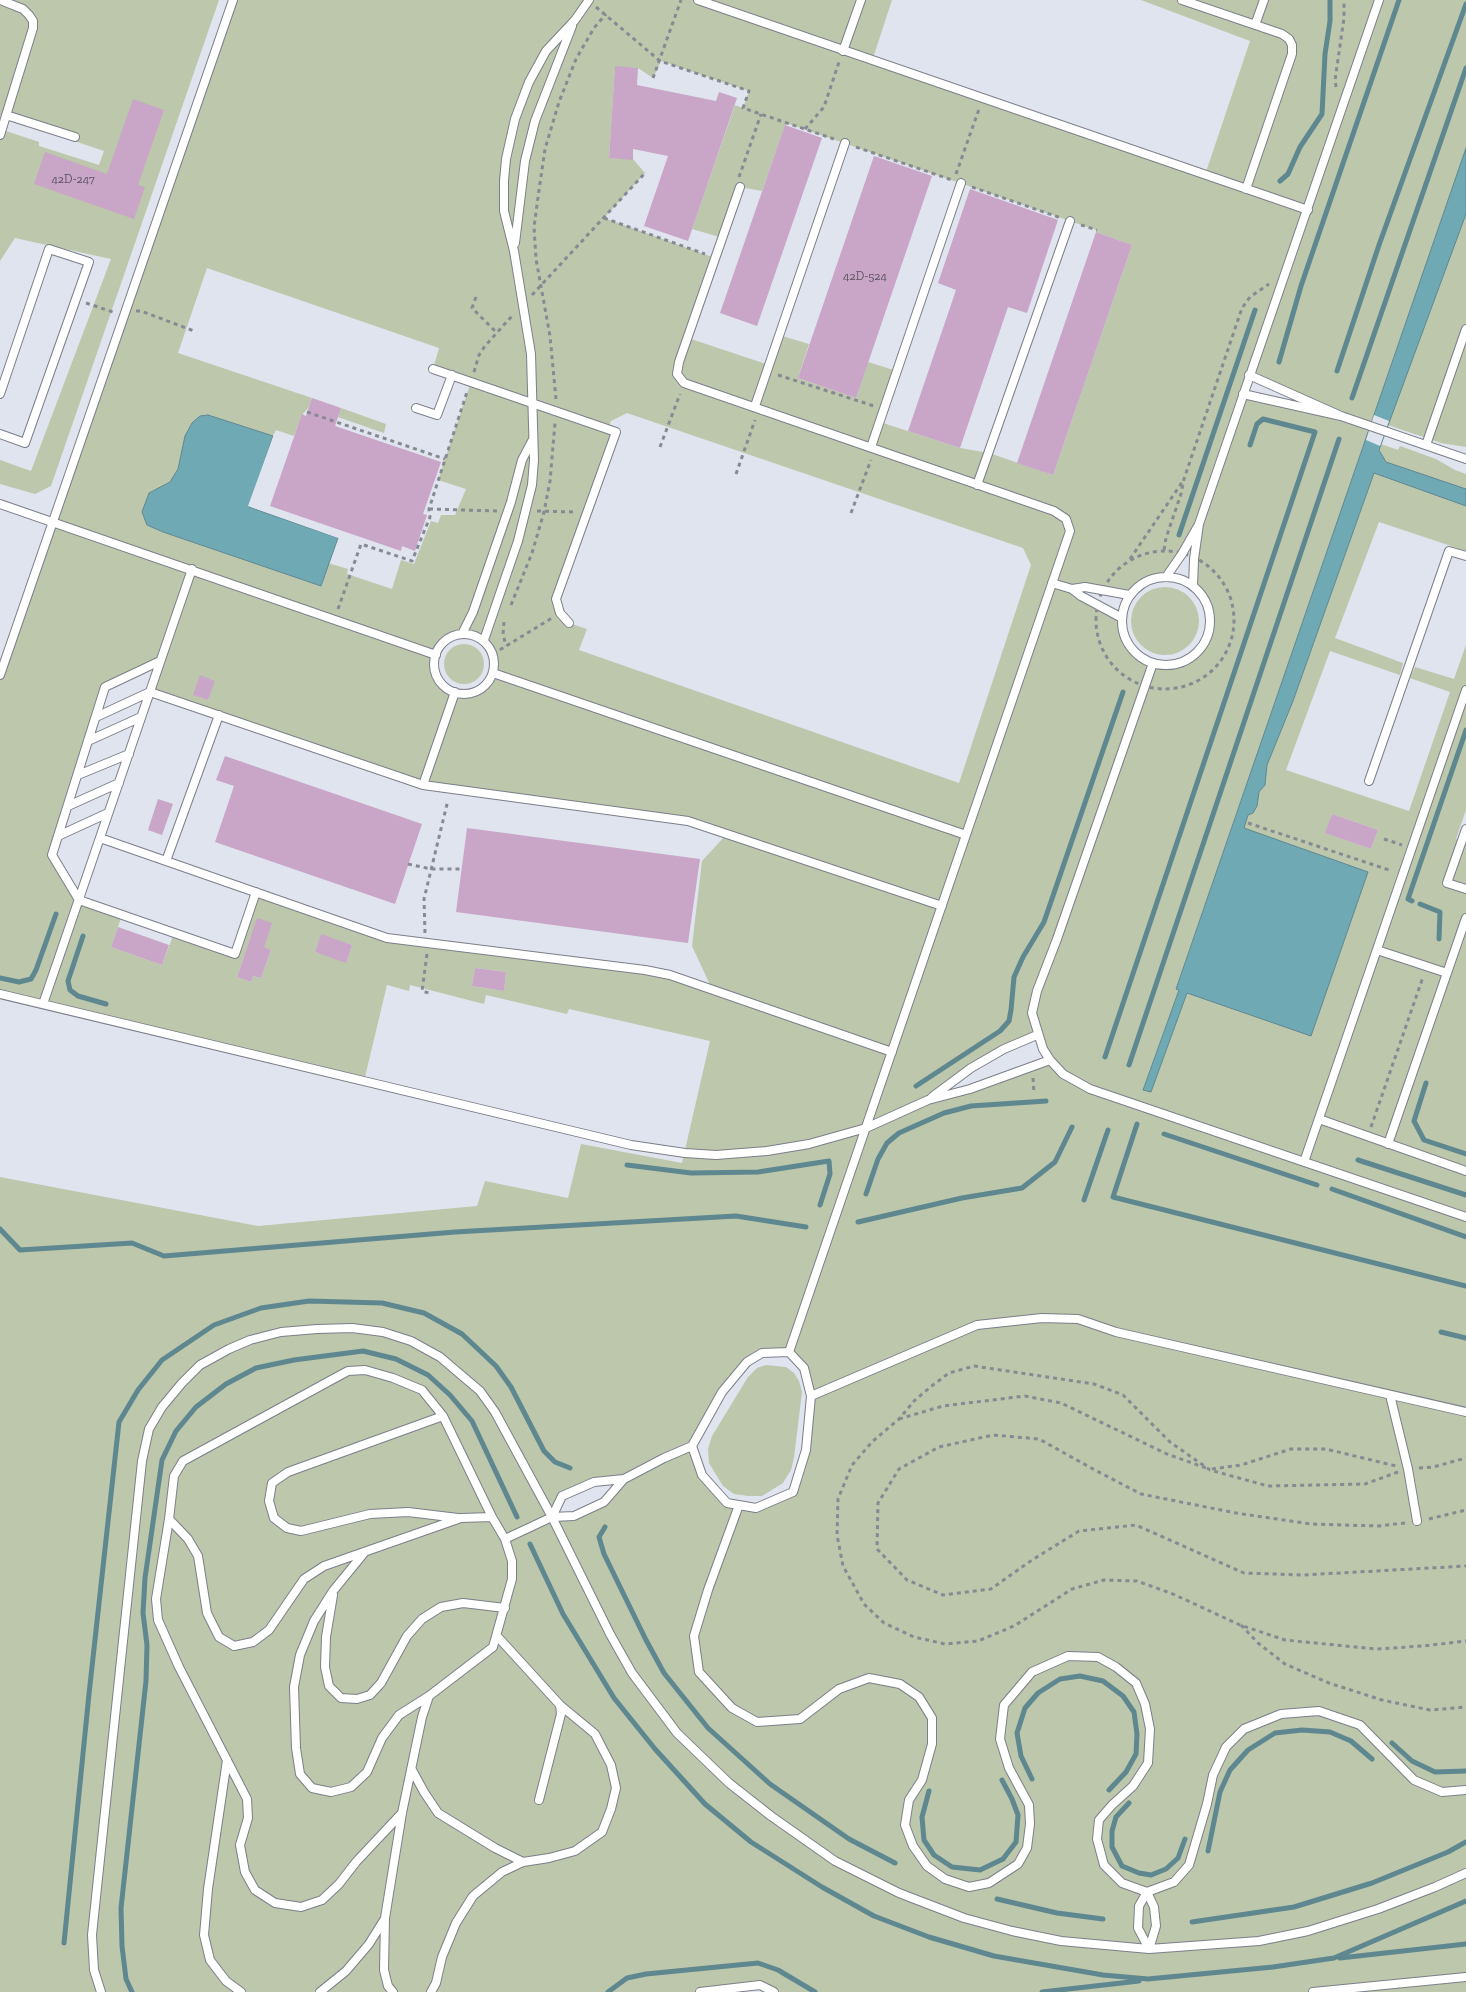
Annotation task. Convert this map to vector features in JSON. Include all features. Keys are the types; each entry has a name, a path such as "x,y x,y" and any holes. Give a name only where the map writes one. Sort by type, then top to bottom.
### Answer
{"lane":[{"path":"0,0 23,9 33,21 33,32 0,135"},
{"path":"0,675 233,0"},
{"path":"484,640 522,530 532,485 534,460 531,354 514,251 504,212 506,159 515,119 529,82 546,51 575,20 589,0"},
{"path":"698,0 1308,210"},
{"path":"843,51 861,0"},
{"path":"1182,0 1282,34 1290,39 1292,54 1246,189"},
{"path":"1255,25 1264,0"},
{"path":"1193,586 1194,559 1199,524 1379,0"},
{"path":"514,251 525,161 535,121 575,20"},
{"path":"6,115 75,137"},
{"path":"757,407 767,371 845,143"},
{"path":"873,448 960,183"},
{"path":"740,187 679,362 677,374 684,383 1054,511 1066,519 1070,531 789,1352"},
{"path":"978,485 1070,221"},
{"path":"0,394 49,249 89,262 25,443 0,434"},
{"path":"1426,445 1462,354 1466,330"},
{"path":"433,368 616,432 556,599 560,613 569,623"},
{"path":"416,408 437,415 452,375"},
{"path":"1249,375 1341,416 1466,459"},
{"path":"1243,394 1341,416"},
{"path":"462,634 473,612 511,502 522,460 532,439"},
{"path":"0,504 436,655"},
{"path":"1166,577 1199,524"},
{"path":"1368,781 1450,551 1466,556"},
{"path":"43,1004 192,569"},
{"path":"1166,577 1186,581 1193,586 1199,590 1208,604 1211,620 1208,635 1201,649 1189,659 1174,665 1153,663 1143,659 1131,648 1124,634 1122,618 1124,606 1130,595 1141,584 1155,578 1166,577"},
{"path":"1052,583 1072,589 1098,606 1122,618"},
{"path":"1072,589 1085,587 1130,595"},
{"path":"462,634 473,635 484,640 493,654 494,661 493,672 488,683 478,690 467,693 455,692 445,687 438,678 434,666 441,644 450,637 462,634"},
{"path":"160,661 106,687 52,855 79,900 235,954 256,892"},
{"path":"1153,663 1057,939 1037,991 1032,1013 1037,1035 1043,1049 1063,1074 1090,1089 1466,1217"},
{"path":"493,672 966,835"},
{"path":"1304,1162 1466,690"},
{"path":"96,717 150,692 423,785 688,821 942,906"},
{"path":"423,785 455,692"},
{"path":"166,861 219,715"},
{"path":"88,741 141,717"},
{"path":"78,775 128,754"},
{"path":"68,806 118,783"},
{"path":"58,836 108,813"},
{"path":"1466,829 1448,883 1466,889"},
{"path":"100,838 387,938 645,970 670,975 892,1052"},
{"path":"1388,1144 1466,918"},
{"path":"1377,950 1447,973"},
{"path":"0,994 631,1145 670,1152 716,1155 767,1151 809,1144 866,1128 928,1100 970,1089 1050,1060"},
{"path":"928,1100 971,1068 1004,1049 1037,1035"},
{"path":"1319,1120 1466,1171"},
{"path":"811,1396 977,1325 1042,1318 1078,1319 1116,1332 1466,1412"},
{"path":"100,1992 94,1970 92,1935 142,1462 149,1429 162,1407 200,1365 250,1340 281,1332 352,1328 383,1332 411,1341 440,1356 480,1390 552,1516 610,1634 632,1673 677,1733 729,1783 771,1816 835,1861 898,1892 964,1918 1012,1931 1061,1941 1149,1950 1260,1941 1308,1930 1378,1909 1466,1873"},
{"path":"506,1539 552,1516 574,1516 604,1502 624,1479 692,1446 722,1392 747,1362 762,1353 789,1352 804,1368 811,1396 806,1450 793,1492 756,1508 727,1503 702,1475 692,1446"},
{"path":"364,1553 334,1590 310,1629 300,1654 294,1687 296,1748 300,1774 312,1788 331,1792 351,1787 367,1772 382,1738 399,1715 429,1696 493,1646 512,1579 512,1561 506,1539 492,1517 444,1416 422,1390 393,1378 365,1370 348,1371 183,1462 174,1476 156,1599 158,1620 179,1667 247,1799 248,1818 240,1845 245,1872 255,1890 275,1903 300,1906 322,1900 339,1884 356,1862 402,1813"},
{"path":"1390,1395 1408,1469 1417,1521"},
{"path":"444,1416 288,1472 272,1483 269,1500 274,1518 287,1528 301,1531 370,1514 408,1512 461,1518 492,1517"},
{"path":"552,1516 562,1496 594,1482 624,1479"},
{"path":"739,1505 708,1590 694,1636 698,1672 732,1708 757,1722 800,1719 839,1689 869,1678 900,1684 919,1697 932,1718 932,1744 922,1780 909,1800 904,1825 912,1846 927,1866 945,1879 969,1887 990,1884 1018,1864 1027,1848 1030,1824 1029,1805 1009,1768 1000,1739 1004,1705 1032,1672 1068,1656 1098,1658 1116,1667 1136,1683 1145,1704 1150,1730 1148,1763 1133,1786 1099,1820 1097,1839 1104,1865 1122,1883 1146,1892 1174,1882 1190,1865 1213,1775 1226,1747 1244,1729 1281,1714 1319,1711 1360,1726 1414,1780 1442,1792 1466,1790"},
{"path":"169,1519 188,1539 198,1556 207,1613 219,1637 234,1646 254,1642 269,1630 304,1579 324,1566 461,1518"},
{"path":"334,1590 326,1637 325,1667 329,1686 341,1698 357,1699 370,1694 381,1683 407,1636 422,1619 441,1607 464,1603 505,1608"},
{"path":"430,1992 436,1983 442,1957 456,1923 473,1896 502,1872 523,1862 576,1851 602,1832 611,1809 616,1788 611,1765 595,1734 560,1705 496,1636"},
{"path":"392,1992 388,1986 384,1970 385,1918 402,1813 422,1717 429,1696"},
{"path":"539,1800 561,1714 560,1705"},
{"path":"227,1760 208,1889 204,1935 210,1960 226,1981 241,1992"},
{"path":"412,1770 438,1813 494,1848 523,1862"},
{"path":"1146,1892 1139,1906 1138,1928 1149,1950"},
{"path":"1146,1892 1154,1907 1156,1926 1149,1950"},
{"path":"320,1992 346,1971 369,1944 385,1918"},
{"path":"1313,1992 1466,1977"},
{"path":"700,1992 760,1985 774,1992"}],"path":[{"path":"589,0 660,61 749,91 744,108 953,181 982,99"},
{"path":"653,78 681,0"},
{"path":"1344,0 1344,18 1335,80 1337,93 1344,102"},
{"path":"507,613 532,553 544,512 550,482 556,411 550,336 536,259 534,227 546,148 559,102 576,59 594,28 606,14"},
{"path":"805,129 824,107 843,51"},
{"path":"740,187 739,178 761,114"},
{"path":"334,619 361,544 412,561 430,517 429,509 445,458 479,355 484,346 646,174"},
{"path":"960,183 1097,230"},
{"path":"604,218 715,258"},
{"path":"1164,550 1184,479 1242,308 1250,297 1270,283 1282,280"},
{"path":"476,296 472,308 497,333"},
{"path":"767,371 884,410"},
{"path":"660,447 684,383"},
{"path":"736,474 757,407"},
{"path":"307,412 445,458"},
{"path":"851,513 873,448"},
{"path":"1130,560 1164,550 1182,554 1207,565 1218,577 1227,592 1232,606 1233,623 1230,642 1222,660 1210,673 1195,682 1177,689 1162,690 1144,686 1126,678 1105,655 1099,641 1096,624 1098,606 1103,590 1114,574 1130,560 1184,479"},
{"path":"493,654 560,613"},
{"path":"505,618 503,634 506,646"},
{"path":"429,993 422,991 427,956 424,899 451,789"},
{"path":"1248,823 1403,875"},
{"path":"1384,839 1412,848"},
{"path":"408,864 431,869 462,869"},
{"path":"1367,1136 1426,966"},
{"path":"1408,1469 1326,1449 1290,1449 1241,1464 1210,1470 1170,1442 1123,1395 1094,1384 1030,1376 1002,1369 974,1366 949,1373 915,1400 899,1419 873,1441 852,1465 838,1499 837,1535 843,1566 864,1604 884,1623 914,1637 945,1644 978,1640 1014,1626 1072,1589 1104,1580 1136,1581 1173,1594 1240,1625 1285,1640 1376,1649 1466,1641"},
{"path":"899,1419 944,1406 1025,1396 1060,1403 1167,1454 1210,1470 1268,1486 1365,1484 1408,1469 1433,1467 1466,1458"},
{"path":"1378,1526 1311,1524 1236,1513 1142,1494 1040,1439 993,1436 940,1447 900,1469 878,1503 877,1549 906,1580 943,1595 991,1589 1032,1560 1079,1531 1136,1525 1244,1573 1304,1575 1466,1566"},
{"path":"1240,1625 1258,1644 1285,1664 1329,1683 1382,1700 1430,1710 1466,1707"}],"green space":[{"path":"0,0 219,0 51,486 35,494 0,484 0,460 31,471 111,259 15,238 0,261 0,129 39,142 39,146 99,165 104,151 0,116"},
{"path":"233,0 892,0 872,61 1205,175 1250,41 1141,0 1466,0 1466,148 1176,988 1179,990 1143,1089 1151,1092 1187,993 1311,1035 1368,872 1243,828 1248,815 1257,806 1259,792 1265,785 1267,765 1293,701 1374,473 1466,506 1466,551 1379,522 1335,638 1403,663 1400,675 1330,651 1286,770 1409,811 1450,692 1410,678 1415,667 1454,679 1466,645 1466,810 1456,839 1466,842 1466,1992 774,1992 759,1985 700,1992 0,1992 0,1177 258,1226 477,1206 485,1181 568,1198 581,1144 682,1163 710,1041 569,1009 567,1014 486,995 484,1004 410,985 409,991 387,985 364,1081 0,994 0,675","holes":["661,61 749,91 743,108 735,105 692,229 723,238 740,187 762,191 786,123 1096,230 1096,232 1132,245 1053,475 989,453 960,448 880,422 897,371 868,362 856,398 798,378 809,344 779,335 769,365 688,338 715,258 604,218 645,173 633,159 609,158 615,67 638,68 653,78","207,268 439,348 433,369 471,382 438,480 466,489 455,515 441,515 438,523 431,521 414,564 401,560 392,589 347,574 348,569 328,563 321,586 147,525 149,493 170,482 178,469 182,453 200,416 208,415 273,436 276,430 294,436 302,415 309,407 312,398 178,353","1250,375 1337,415 1243,393","627,413 1023,548 1031,565 959,783 579,650 587,629 569,623 556,599 616,432 608,429 611,421","1199,526 1193,586 1199,591 1207,604 1211,620 1208,635 1201,649 1189,659 1174,665 1158,664 1143,659 1131,648 1124,634 1122,618 1072,589 1129,595 1141,584 1155,578 1166,577","462,634 473,635 484,640 491,650 494,661 493,673 488,683 478,690 467,693 455,692 445,687 437,677 434,666 441,644 450,637","160,662 150,692 423,785 688,821 727,834 702,861 692,946 712,989 645,970 387,938 256,892 235,954 174,933 162,965 111,947 122,915 79,900 52,855 105,687","200,676 214,681 208,700 194,695","1332,814 1378,830 1371,849 1326,833","321,935 352,945 346,962 315,952","251,936 263,947 271,950 261,978 253,976 251,982 237,977","475,968 506,972 504,991 472,986","1037,1035 1050,1060 930,1099 1004,1049","789,1352 804,1368 811,1396 806,1450 793,1491 756,1508 727,1503 702,1475 692,1446 722,1392 747,1362 762,1353","624,1479 604,1502 574,1516 552,1516 562,1496 594,1482"]},
{"path":"1466,214 1466,447 1441,443 1388,425"},
{"path":"341,408 386,424 384,433 338,417"},
{"path":"1381,444 1398,450 1400,446 1436,459 1466,474 1466,489 1385,462 1379,450"},
{"path":"1165,587 1178,589 1189,597 1197,608 1199,621 1197,634 1189,645 1178,653 1165,655 1152,653 1141,645 1133,634 1131,621 1133,608 1141,597 1152,589"},
{"path":"468,644 475,647 481,653 484,664 483,672 475,681 468,684 460,684 453,681 445,672 444,660 447,653 456,645"},
{"path":"766,1365 786,1367 794,1373 799,1381 802,1392 794,1458 791,1470 783,1483 762,1496 734,1494 723,1486 709,1463 708,1449 712,1436 748,1377 757,1368"}],"water":[{"path":"1466,148 1466,214 1379,450 1386,462 1466,489 1466,506 1374,473 1293,701 1267,765 1265,785 1259,792 1257,806 1253,813 1248,815 1244,828 1368,872 1311,1036 1187,993 1151,1092 1143,1090 1179,990 1176,989"},
{"path":"208,415 273,436 249,507 338,538 321,586 147,525 142,512 149,493 170,482 178,469 185,436 192,423 200,416"}],"pier":[{"path":"1374,415 1389,421 1380,446 1366,440"},
{"path":"274,434 276,437 252,505 339,536 338,538 248,506"}],"building":[{"path":"615,66 638,68 637,85 716,101 719,92 737,98 688,241 644,226 668,156 633,149 633,160 609,158"},
{"path":"133,99 164,110 138,185 145,187 134,219 34,184 45,152 107,174"},
{"path":"785,125 822,138 757,326 720,313"},
{"path":"874,156 932,176 856,398 798,378"},
{"path":"970,189 1058,220 1027,313 1008,307 960,448 908,431 956,290 938,283"},
{"path":"1096,232 1132,245 1053,475 1017,463"},
{"path":"312,398 341,408 335,426 441,462 423,514 427,515 415,551 402,546 401,551 270,506 302,414 306,416"},
{"path":"200,675 215,681 208,700 193,695"},
{"path":"225,756 422,824 395,904 215,842 234,786 216,780"},
{"path":"158,799 173,804 162,835 148,830"},
{"path":"1332,814 1378,830 1371,849 1325,833"},
{"path":"467,828 700,859 688,943 456,912"},
{"path":"257,918 272,923 264,947 271,950 261,978 253,976 251,982 237,977"},
{"path":"118,927 169,945 162,965 111,947"},
{"path":"321,934 352,945 346,963 315,952"},
{"path":"475,968 506,972 504,991 472,986"}],"waterway":[{"path":"1280,181 1288,174 1300,147 1322,114 1330,0"},
{"path":"1279,362 1301,286 1399,0"},
{"path":"1337,371 1379,245 1466,4"},
{"path":"1352,398 1466,68"},
{"path":"1179,535 1255,310"},
{"path":"1105,1057 1315,432 1263,419 1257,424 1250,445"},
{"path":"1129,1065 1339,439"},
{"path":"916,1086 1000,1031 1009,1021 1014,977 1023,957 1044,922 1123,692"},
{"path":"1412,901 1408,899 1466,730"},
{"path":"1420,904 1440,912 1439,939"},
{"path":"0,978 19,982 31,979 56,914"},
{"path":"83,936 68,981 70,990 78,996 106,1004"},
{"path":"1426,1083 1414,1121 1424,1140 1466,1154"},
{"path":"866,1194 878,1159 887,1143 899,1133 944,1113 971,1106 1046,1101"},
{"path":"1137,1124 1113,1197 1466,1286"},
{"path":"858,1222 962,1198 1022,1188 1055,1162 1072,1127"},
{"path":"1084,1200 1108,1130"},
{"path":"1164,1134 1317,1185"},
{"path":"1358,1160 1466,1195"},
{"path":"627,1165 691,1173 758,1172 829,1161 830,1174 820,1205"},
{"path":"1332,1189 1466,1237"},
{"path":"0,1229 20,1250 132,1243 164,1256 455,1232 736,1216 806,1227"},
{"path":"64,1943 119,1422 138,1390 162,1360 214,1325 261,1308 309,1301 382,1303 424,1313 462,1334 496,1366 511,1387 544,1451 555,1462 570,1468"},
{"path":"1441,1332 1466,1338"},
{"path":"132,1992 126,1979 122,1946 121,1908 146,1681 147,1645 143,1613 145,1578 162,1460 176,1431 196,1407 226,1384 256,1368 294,1360 363,1351 396,1359 428,1375 450,1395 472,1421 517,1517"},
{"path":"605,1527 599,1537 604,1554 646,1640 664,1673 708,1728 770,1784 849,1839 895,1863"},
{"path":"530,1544 563,1614 614,1698 655,1749 705,1804 751,1842 822,1887 874,1916 929,1937 994,1956 1103,1975 1148,1979 1273,1967 1334,1958 1466,1901"},
{"path":"1032,1779 1021,1756 1017,1733 1025,1708 1038,1693 1060,1679 1080,1676 1103,1681 1123,1696 1134,1712 1137,1734 1136,1754 1126,1772 1109,1790"},
{"path":"1208,1851 1220,1792 1230,1770 1248,1750 1275,1733 1302,1730 1330,1732 1351,1741 1372,1759"},
{"path":"1392,1743 1412,1761 1435,1772 1466,1771"},
{"path":"929,1791 922,1817 924,1840 934,1855 952,1867 980,1870 1003,1859 1016,1842 1018,1815 1002,1780"},
{"path":"1129,1803 1116,1817 1112,1831 1112,1847 1122,1866 1139,1873 1151,1875 1166,1869 1178,1858 1185,1839"},
{"path":"1192,1922 1294,1907 1372,1883 1448,1852 1466,1842"},
{"path":"997,1899 1057,1913 1103,1919"},
{"path":"1340,1958 1466,1944"},
{"path":"608,1992 627,1978 646,1974 758,1963 778,1970 815,1992"},
{"path":"1042,1992 1139,1981"}]}
